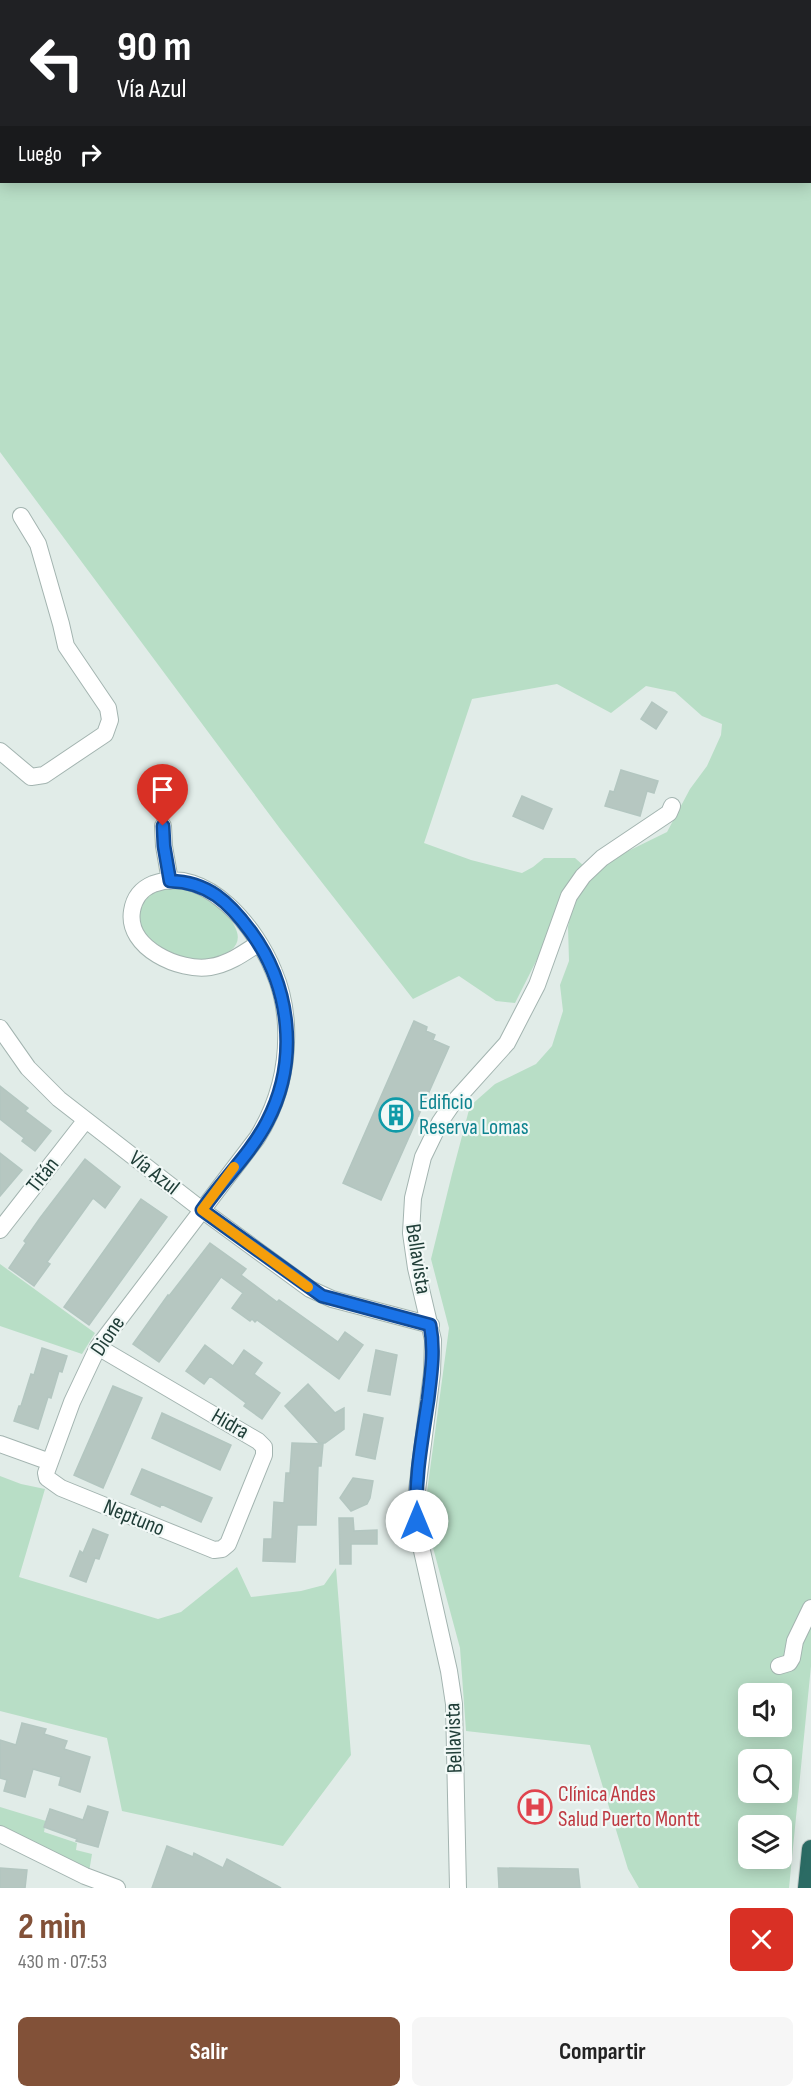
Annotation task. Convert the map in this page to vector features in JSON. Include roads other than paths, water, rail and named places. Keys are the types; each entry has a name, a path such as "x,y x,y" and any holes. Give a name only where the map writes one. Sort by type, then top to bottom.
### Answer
{"highway":[{"path":"807,1888 811,1849"}],"street":[{"path":"0,751 31,777 44,775 105,734 110,720 108,708 66,646 38,544 21,516"},
{"name":"Bellavista","path":"458,1888 454,1704 449,1671 418,1533 416,1510 421,1446 432,1373 433,1340 416,1268 411,1233 413,1198 420,1168 440,1122 460,1095 507,1042 537,985 569,896 583,876 602,858 669,813 672,806"},
{"path":"163,826 170,881"},
{"path":"170,881 195,884 212,891 233,909 259,943 227,962 207,968 186,966 159,956 136,933 131,915 134,900 140,892 153,884 170,881"},
{"name":"Dione","path":"48,1470 72,1402 98,1347 266,1123 277,1099 284,1075 286,1040 284,1005 275,973 259,943"},
{"name":"Vía Azul","path":"0,1028 34,1074 85,1120 202,1210 322,1296 430,1325"},
{"name":"Titán","path":"0,1230 85,1120"},
{"name":"Hidra","path":"98,1347 258,1440 264,1447 264,1455 228,1544 222,1549"},
{"name":"Neptuno","path":"0,1444 48,1470 61,1488 214,1550 222,1549"},
{"path":"779,1666 789,1663 792,1658 795,1641 805,1625 811,1608"},
{"path":"0,1834 85,1882 117,1888"}],"place":[{"name":"Edificio Reserva Lomas","path":"396,1115"},
{"name":"Clínica Andes Salud Puerto Montt","path":"535,1807"}]}
